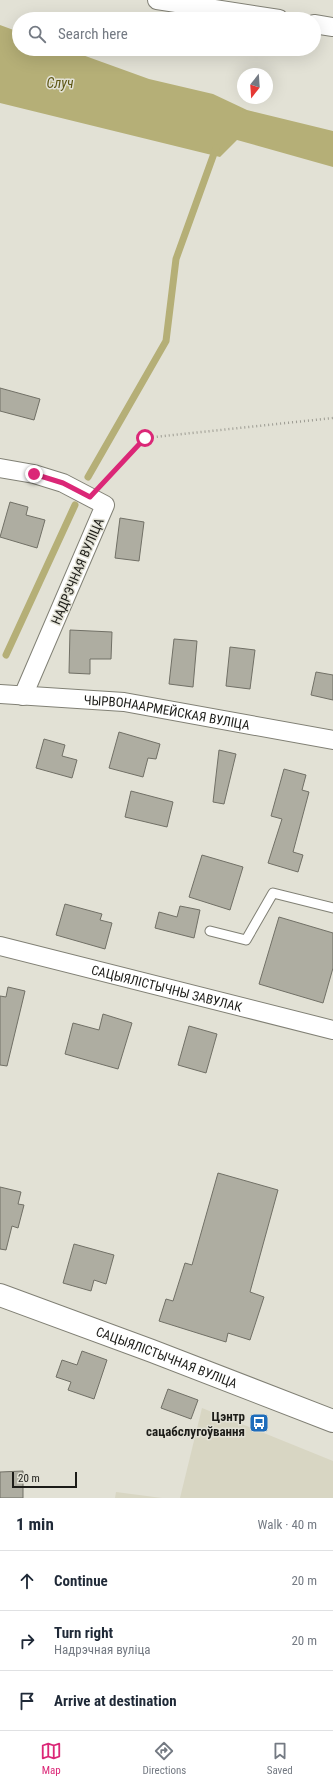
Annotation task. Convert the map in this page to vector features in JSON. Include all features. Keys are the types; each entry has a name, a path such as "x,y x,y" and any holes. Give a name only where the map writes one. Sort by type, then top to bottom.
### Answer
{"main road":[{"name":"САЦЫЯЛІСТЫЧНАЯ ВУЛІЦА","path":"0,1295 152,1351 333,1421"}],"street":[{"path":"156,0 234,12"},
{"path":"321,25 333,27"},
{"name":"НАДРЭЧНАЯ ВУЛІЦА","path":"0,468 34,474 63,483 105,505 23,696"},
{"name":"ЧЫРВОНААРМЕЙСКАЯ ВУЛІЦА","path":"0,694 124,702 333,740"},
{"name":"САЦЫЯЛІСТЫЧНЫ ЗАВУЛАК","path":"0,946 333,1030"}],"lane":[{"path":"210,931 246,940 273,893 333,908"}],"path":[{"path":"90,497 145,438 333,418"}],"shaded area":[{"path":"202,1408 333,1461 333,1498 180,1498"},
{"path":"116,1492 162,1498 115,1498"}],"water":[{"name":"Случ","path":"0,25 12,29 12,56 85,56 149,79 213,94 247,110 333,131 333,167 237,140 220,157 0,103"}],"building":[{"path":"0,388 40,399 34,420 0,411"},
{"path":"10,502 28,507 26,515 45,520 37,548 0,537"},
{"path":"120,518 144,522 139,561 115,558"},
{"path":"70,630 112,632 111,659 90,659 90,674 69,673"},
{"path":"174,639 197,641 193,687 169,684"},
{"path":"230,647 255,650 250,689 226,686"},
{"path":"316,672 333,675 333,700 311,695"},
{"path":"119,732 160,744 156,759 148,758 143,777 109,768"},
{"path":"44,739 65,745 62,756 77,760 72,778 36,768"},
{"path":"219,750 236,754 224,804 213,802"},
{"path":"284,769 306,775 302,790 309,792 293,852 303,855 298,872 268,863 282,819 271,816"},
{"path":"131,791 173,802 167,827 125,817"},
{"path":"202,855 243,867 230,910 189,897"},
{"path":"65,904 102,914 100,920 112,923 105,949 56,935"},
{"path":"180,906 200,910 194,938 155,928 159,912 177,917"},
{"path":"279,917 333,933 333,968 323,1003 259,984"},
{"path":"8,987 25,991 7,1066 0,1065 0,996 6,997"},
{"path":"103,1014 132,1023 118,1069 65,1054 73,1023 99,1030"},
{"path":"189,1026 217,1034 206,1073 178,1065"},
{"path":"218,1173 278,1190 250,1292 264,1297 250,1340 228,1333 226,1342 159,1321 166,1299 173,1301 185,1263 192,1265"},
{"path":"0,1187 21,1192 18,1204 24,1205 18,1228 12,1226 6,1250 0,1249"},
{"path":"74,1244 114,1255 106,1284 94,1280 91,1291 63,1283"},
{"path":"82,1351 107,1360 94,1399 68,1390 71,1382 56,1377 62,1360 77,1365"},
{"path":"168,1389 198,1400 191,1419 161,1408"},
{"path":"23,1471 23,1498 0,1498 0,1472"}],"waterway":[{"path":"88,477 166,341 176,259 216,148"},
{"path":"6,655 75,505"}],"place":[{"name":"Цэнтр сацабслугоўвання","path":"259,1423"}],"route":[{"path":"34,474 63,483 90,497 145,438"}]}
